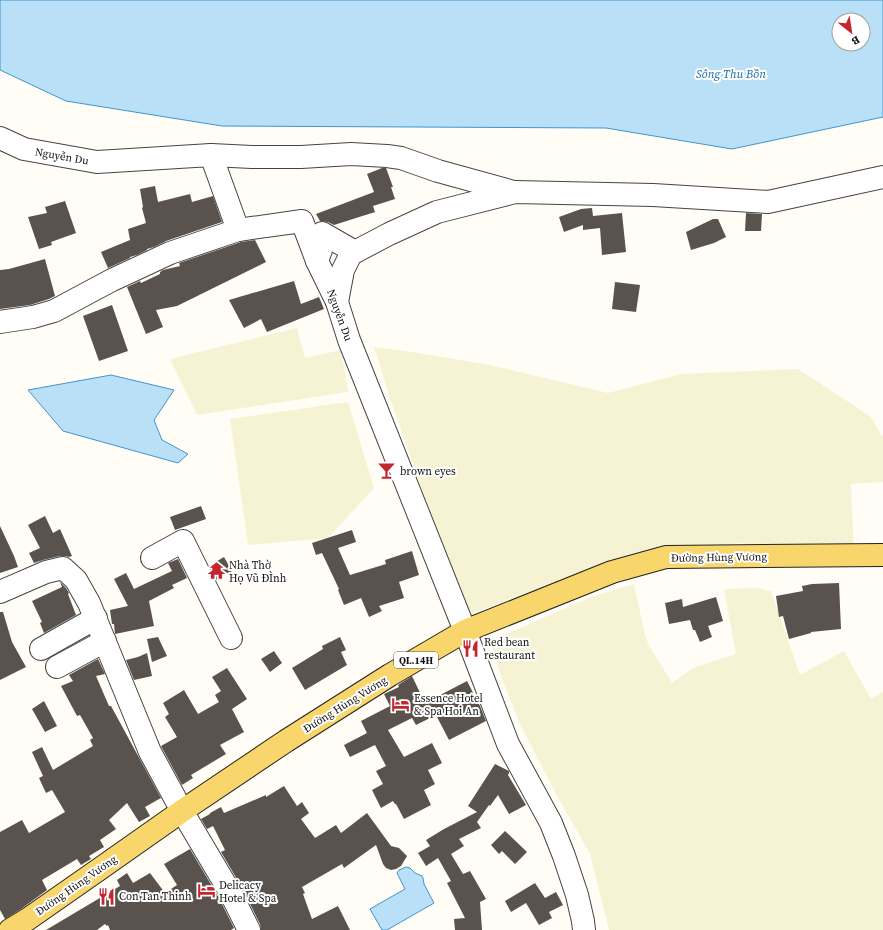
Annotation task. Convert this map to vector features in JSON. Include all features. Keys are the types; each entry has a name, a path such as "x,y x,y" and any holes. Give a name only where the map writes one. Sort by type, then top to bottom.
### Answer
{"main road":[{"name":"Đường Hùng Vương","path":"24,926 182,810 286,741 390,675 465,631 612,572 666,557 883,555"}],"street":[{"name":"Nguyễn Du","path":"0,138 24,149 97,162 211,155 252,158 351,154 387,156 401,158 516,192"},
{"path":"0,322 33,317 54,311 112,280 170,253 238,230 211,155"},
{"path":"337,302 343,270 351,254 389,234 437,212 516,192 653,195 768,202 883,177"},
{"name":"Nguyễn Du","path":"238,230 302,221 317,261 337,302 349,340 465,631 508,744 551,823 577,895 584,930"},
{"path":"317,261 321,250 322,233 355,252"},
{"path":"152,558 183,541 231,638"},
{"path":"0,592 46,572 63,568 76,580 96,618 150,752 230,892 249,930"},
{"path":"41,649 96,618"},
{"path":"57,667 105,642"}],"shaded area":[{"path":"297,328 305,358 341,350 348,392 197,415 170,359"},
{"path":"374,347 490,365 608,393 681,374 798,369 870,416 883,437 883,482 851,484 854,553 739,543 622,557 466,616 390,398"},
{"path":"348,402 374,488 328,538 248,545 230,419"},
{"path":"634,584 645,635 649,646 672,683 693,668 736,654 724,589 756,588 771,591 800,675 844,651 871,699 883,692 883,930 609,930 590,854 555,792 519,722 501,676 490,641 591,597"}],"water":[{"name":"Sông Thu Bồn","path":"0,0 883,0 883,117 732,149 606,128 222,126 66,101 0,70"},
{"path":"111,375 174,390 154,420 162,440 188,454 178,463 63,431 28,390"},
{"path":"406,867 422,876 424,884 434,903 387,930 382,930 370,909 405,889 397,873 399,870"}],"building":[{"path":"382,168 386,168 393,187 391,187 395,199 373,206 375,212 334,225 328,222 320,221 316,214 374,192 367,174"},
{"path":"155,186 158,202 190,194 192,202 213,196 222,222 166,241 108,268 101,252 130,240 128,229 146,223 142,208 140,189"},
{"path":"65,201 76,233 51,242 52,245 39,249 28,217 47,213 45,207"},
{"path":"592,208 593,216 622,213 626,252 602,255 600,228 583,230 583,225 564,232 559,217 581,209"},
{"path":"746,213 762,214 761,231 745,231"},
{"path":"713,219 718,219 726,237 714,243 691,250 686,232"},
{"path":"255,240 266,262 177,306 156,310 163,327 146,334 127,287 140,281 141,283 160,274 163,270 180,266 179,263 241,242"},
{"path":"45,259 55,296 30,305 0,309 0,270"},
{"path":"294,281 301,304 319,297 324,309 267,332 261,319 244,328 229,300"},
{"path":"615,282 640,285 636,312 612,309"},
{"path":"112,305 128,351 99,361 83,316"},
{"path":"201,506 206,519 175,530 170,517"},
{"path":"45,516 53,533 60,529 72,556 60,556 34,563 29,553 40,548 28,525"},
{"path":"0,526 18,567 0,573"},
{"path":"352,530 356,542 338,548 350,575 386,564 385,560 412,551 419,575 399,582 404,598 379,606 382,611 369,617 361,598 344,605 338,590 339,589 322,553 316,555 312,543"},
{"name":"Nhà Thờ Họ Vũ ĐÌnh","path":"224,557 232,571 216,580 209,566"},
{"path":"178,559 187,578 172,585 174,588 149,601 154,626 115,634 110,610 128,606 114,579 126,573 134,589 172,571 168,563"},
{"path":"60,582 69,593 68,594 76,615 44,633 40,623 42,622 32,601 62,587"},
{"path":"839,583 841,629 811,632 789,639 783,616 779,617 776,596 803,591 802,586"},
{"path":"716,597 723,621 708,626 712,637 700,642 695,630 693,630 690,620 669,624 665,603 682,599 683,607"},
{"path":"0,612 3,612 12,642 26,667 0,680"},
{"path":"158,637 167,656 152,662 147,639"},
{"path":"340,637 346,650 341,652 347,665 305,690 292,668 323,649 322,646"},
{"path":"274,651 282,663 270,672 261,659"},
{"path":"147,653 152,676 134,680 126,660"},
{"path":"98,659 105,674 96,676 109,706 111,706 161,798 145,807 150,816 139,822 127,803 109,820 116,829 100,840 104,847 89,856 91,859 81,865 77,859 42,880 47,890 5,919 0,910 0,832 22,820 29,833 65,812 52,790 46,793 39,778 43,776 32,752 42,747 53,770 93,746 90,740 93,738 80,715 77,716 61,686 73,681 69,675"},
{"path":"227,668 247,699 232,709 244,732 220,745 226,754 191,775 193,778 182,785 161,746 177,737 165,717 169,714 163,703 184,690 198,714 219,702 215,695 221,691 212,677"},
{"path":"412,676 425,703 467,681 486,721 449,740 436,715 416,725 412,718 388,730 404,757 432,743 442,763 428,770 435,784 424,790 431,805 404,819 393,801 381,808 372,790 383,784 376,771 386,766 375,745 350,757 344,745 367,733 361,721 390,706 384,694 399,687 398,685"},
{"path":"44,701 57,726 45,732 32,709"},
{"path":"495,764 509,771 508,775 526,805 509,814 498,795 477,822 481,828 459,839 464,846 451,854 463,874 470,871 486,899 480,902 482,930 455,930 454,919 465,918 447,883 451,881 438,858 426,866 418,853 430,846 426,840 477,812 468,806"},
{"path":"284,786 297,806 302,802 309,813 301,819 315,838 336,825 341,833 367,813 391,846 399,848 407,856 401,866 391,870 386,868 383,864 376,845 344,868 342,864 302,887 312,919 338,906 350,930 261,930 260,924 241,886 221,852 225,850 213,826 207,829 201,819 221,807 224,813 266,795 266,797"},
{"path":"505,831 527,852 515,864 502,851 499,854 491,845"},
{"path":"190,849 219,898 234,928 231,930 110,930 108,925 107,926 105,924 97,930 46,930 120,886 117,880 127,873 133,883 150,873 165,893 177,885 164,864"},
{"path":"535,883 545,898 556,892 563,905 549,912 552,918 539,925 526,903 511,912 505,901"}],"place":[{"name":"brown eyes","path":"387,471"},
{"name":"Nhà Thờ Họ Vũ ĐÌnh","path":"216,571"},
{"name":"Red bean restaurant","path":"471,648"},
{"name":"Essence Hotel & Spa Hoi An","path":"401,704"},
{"name":"Delicacy Hotel & Spa","path":"206,891"},
{"name":"Con Tan Thinh","path":"106,896"}]}
